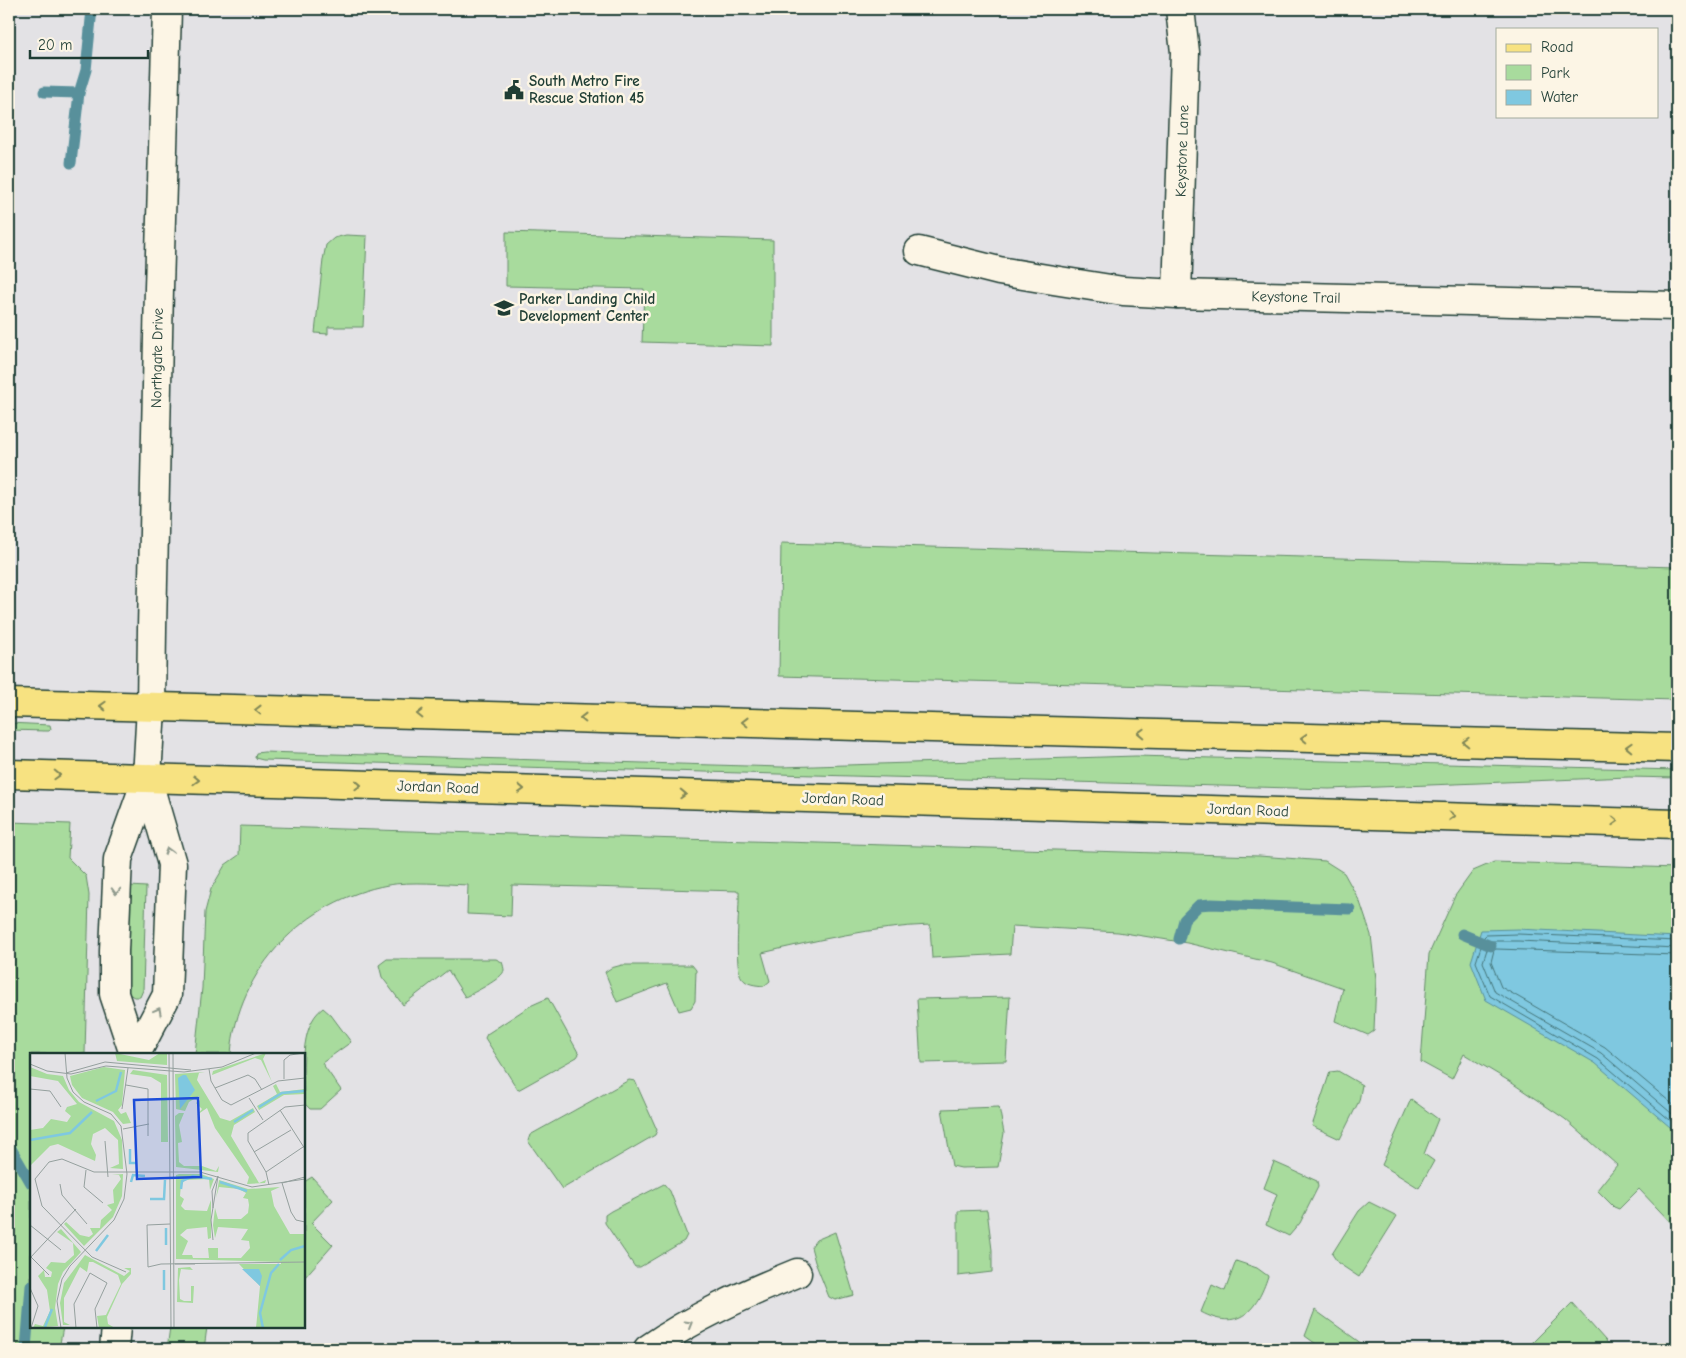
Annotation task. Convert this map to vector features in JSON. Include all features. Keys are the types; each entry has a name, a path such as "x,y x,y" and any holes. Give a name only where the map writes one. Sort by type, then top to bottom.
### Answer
{"main road":[{"path":"9,702 1677,748"},
{"name":"Jordan Road","path":"9,774 1677,824"}],"street":[{"name":"Northgate Drive","path":"147,778 152,707 158,336 167,9"},
{"name":"Keystone Lane","path":"1177,294 1185,52 1180,9"},
{"name":"Keystone Trail","path":"918,251 998,271 1123,291 1177,294 1677,306"},
{"path":"136,1053 167,996 172,864 147,778"},
{"path":"135,1053 114,994 117,877 118,859 147,778"},
{"path":"648,1349 694,1321 746,1294 797,1273"},
{"path":"114,1349 116,1328"}],"green space":[{"path":"506,232 773,240 773,346 642,342 644,289 506,286"},
{"path":"346,235 367,236 363,327 328,327 328,334 315,333 326,245 334,238"},
{"path":"781,543 1677,567 1677,700 779,676"},
{"path":"9,723 50,725 51,729 49,731 9,730"},
{"path":"256,753 782,767 1136,756 1677,770 1677,778 1629,777 1329,789 263,760 255,758"},
{"path":"9,822 70,824 68,858 86,876 89,895 85,1053 30,1053 30,1328 63,1328 59,1349 9,1349"},
{"path":"240,826 1259,856 1325,861 1344,873 1360,902 1371,935 1376,979 1374,1031 1368,1035 1335,1021 1343,988 1272,963 1187,943 1118,932 1012,926 1010,954 932,958 930,925 867,931 762,953 770,981 764,986 746,982 739,972 737,950 739,891 512,885 511,916 467,914 468,885 407,883 388,885 358,893 329,906 303,923 281,943 261,967 246,994 236,1023 231,1053 195,1053 202,988 205,912 211,889 225,865 239,855"},
{"path":"1494,862 1677,868 1677,1229 1639,1189 1619,1209 1614,1207 1597,1190 1617,1165 1565,1119 1509,1081 1464,1054 1452,1079 1421,1062 1429,954 1455,896 1473,871"},
{"path":"130,886 146,887 143,990 140,997 134,997 127,993"},
{"path":"387,959 496,959 502,962 504,970 494,981 465,997 448,970 403,1005 382,977 379,965"},
{"path":"622,965 692,965 696,970 695,1001 691,1008 679,1011 667,983 617,1002 605,972"},
{"path":"1010,997 1006,1061 921,1063 917,999"},
{"path":"548,998 579,1054 577,1057 518,1090 485,1038 487,1034 530,1006"},
{"path":"323,1008 331,1015 351,1042 322,1063 341,1090 320,1109 310,1109 305,1104 304,1053 309,1027 315,1016"},
{"path":"1338,1071 1362,1085 1359,1101 1340,1139 1312,1126 1330,1072"},
{"path":"629,1080 635,1081 657,1130 655,1135 562,1189 528,1141 530,1135"},
{"path":"1411,1099 1438,1119 1424,1154 1434,1161 1419,1188 1382,1165"},
{"path":"999,1107 1004,1133 998,1167 961,1168 952,1166 942,1109"},
{"path":"1274,1162 1317,1181 1318,1187 1300,1223 1289,1236 1266,1225 1277,1194 1264,1188"},
{"path":"312,1177 333,1200 311,1223 333,1245 305,1277 305,1181"},
{"path":"664,1184 670,1191 687,1235 684,1241 640,1267 635,1267 605,1223 605,1215"},
{"path":"1369,1202 1397,1216 1359,1277 1338,1263 1332,1254 1359,1211"},
{"path":"987,1210 992,1250 992,1272 958,1276 958,1211"},
{"path":"835,1232 854,1295 835,1300 829,1297 811,1247 816,1240"},
{"path":"1236,1261 1257,1268 1268,1276 1252,1308 1236,1319 1226,1320 1214,1318 1201,1312 1212,1285 1225,1291"},
{"path":"1572,1303 1613,1349 1526,1349"},
{"path":"1315,1310 1369,1349 1323,1349 1305,1336"},
{"path":"170,1328 207,1328 204,1349 167,1349"}],"water":[{"path":"1518,929 1677,937 1677,1133 1595,1063 1486,1000 1471,962 1481,930"}],"waterway":[{"path":"71,163 79,93 86,70 92,9"},
{"path":"44,92 79,93"},
{"path":"1179,939 1184,920 1199,905 1350,909"},
{"path":"1462,934 1491,946"},
{"path":"9,1145 30,1181"},
{"path":"26,1349 30,1299"}],"place":[{"name":"South Metro Fire Rescue Station 45","path":"514,90"},
{"name":"Parker Landing Child Development Center","path":"504,308"}]}
